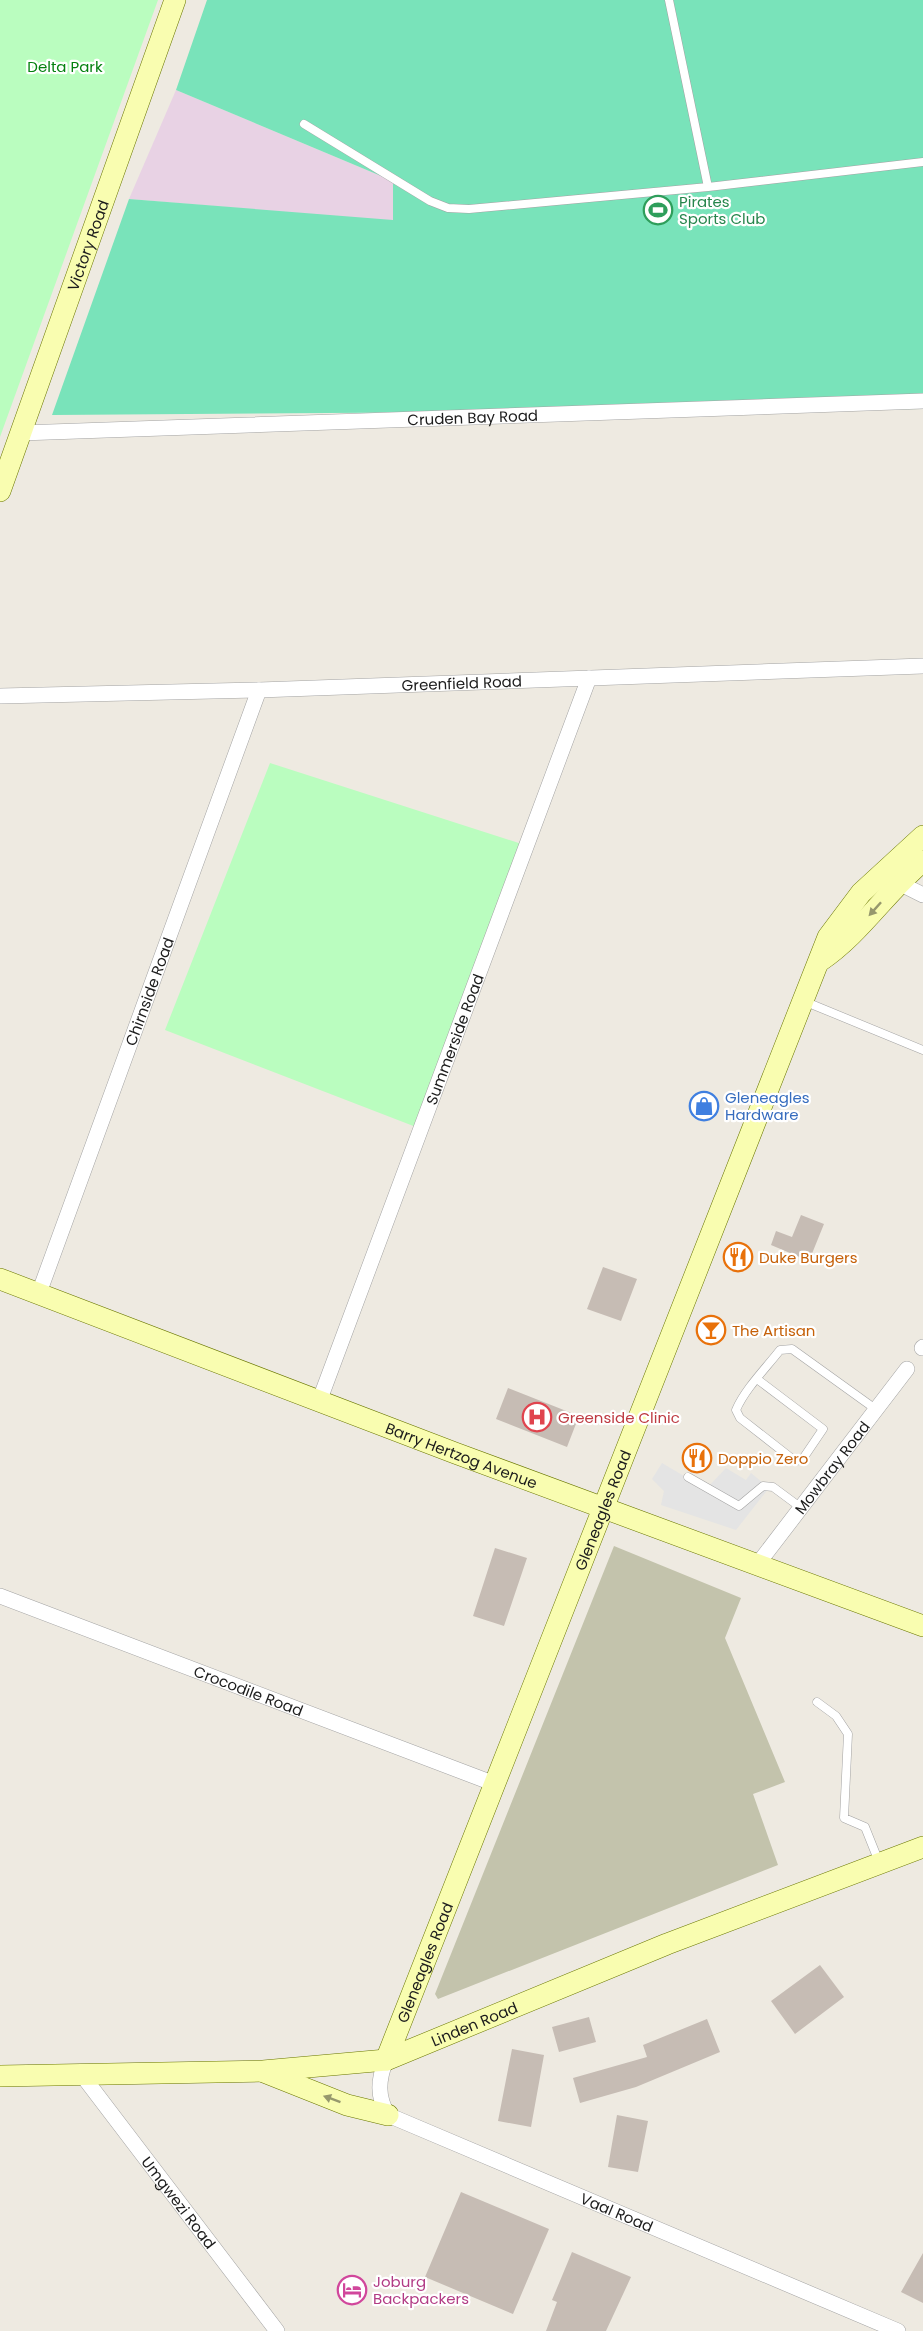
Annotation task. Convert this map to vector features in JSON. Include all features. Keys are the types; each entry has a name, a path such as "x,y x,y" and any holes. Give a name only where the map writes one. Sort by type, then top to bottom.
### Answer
{"main road":[{"name":"Victory Road","path":"0,491 175,0"},
{"name":"Gleneagles Road","path":"386,2060 602,1507 835,925 890,878 915,864 923,836"},
{"name":"Barry Hertzog Avenue","path":"0,1279 320,1399 454,1453 923,1626"},
{"name":"Linden Road","path":"0,2076 263,2071 386,2060 668,1944 923,1846"},
{"path":"263,2071 347,2105 388,2115"}],"street":[{"name":"Cruden Bay Road","path":"21,433 923,401"},
{"name":"Greenfield Road","path":"0,696 259,690 923,666"},
{"name":"Summerside Road","path":"320,1399 589,678"},
{"name":"Chirnside Road","path":"39,1293 259,690"},
{"path":"890,878 923,895"},
{"name":"Mowbray Road","path":"757,1565 874,1408 907,1369"},
{"name":"Crocodile Road","path":"0,1596 495,1784"},
{"path":"386,2060 379,2087 381,2103 388,2115"},
{"name":"Umgwezi Road","path":"82,2075 277,2331"},
{"name":"Vaal Road","path":"388,2115 897,2331"}],"lane":[{"path":"669,0 708,187"},
{"path":"304,124 430,201 448,208 469,209 708,187 923,162"},
{"path":"804,1001 923,1050"},
{"path":"757,1380 822,1428 823,1434 802,1461 793,1460 737,1415 738,1405 757,1380 780,1350 788,1347 874,1408"},
{"path":"688,1477 734,1504 743,1504 758,1488 763,1486 773,1487 800,1507"},
{"path":"817,1702 836,1716 848,1734 844,1818 866,1827 880,1863"}],"shaded area":[{"path":"176,90 393,181 393,221 129,199"},
{"path":"662,1463 706,1489 726,1468 746,1480 751,1473 769,1488 736,1530 661,1505 664,1491 652,1479"},
{"path":"614,1546 741,1598 725,1638 785,1782 753,1794 778,1865 438,1999 435,1994"}],"green space":[{"name":"Delta Park","path":"0,0 158,0 0,437"},
{"name":"Pirates Sports Club","path":"207,0 923,0 923,409 52,415 129,199 393,220 393,181 176,90"},
{"path":"270,763 528,846 416,1127 165,1030"}],"building":[{"path":"801,1215 824,1224 809,1261 771,1245 776,1231 792,1237"},
{"path":"603,1267 637,1279 621,1321 587,1309"},
{"name":"Greenside Clinic","path":"508,1388 579,1416 567,1447 496,1419"},
{"path":"495,1548 527,1558 504,1626 473,1616"},
{"path":"820,1965 844,1997 795,2034 771,2001"},
{"path":"589,2017 596,2042 559,2052 552,2027"},
{"path":"707,2019 720,2052 636,2087 580,2103 573,2078 647,2057 643,2045"},
{"path":"512,2049 544,2055 531,2127 498,2121"},
{"path":"617,2115 648,2121 638,2172 608,2167"},
{"path":"461,2192 549,2229 513,2314 425,2277"},
{"path":"572,2252 631,2277 606,2331 546,2331 557,2302 552,2300"},
{"path":"923,2253 923,2303 901,2292"}],"place":[{"name":"Pirates Sports Club","path":"658,210"},
{"name":"Gleneagles Hardware","path":"704,1106"},
{"name":"Duke Burgers","path":"738,1257"},
{"name":"The Artisan","path":"711,1330"},
{"name":"Greenside Clinic","path":"537,1417"},
{"name":"Doppio Zero","path":"697,1458"},
{"name":"Joburg Backpackers","path":"352,2290"}]}
